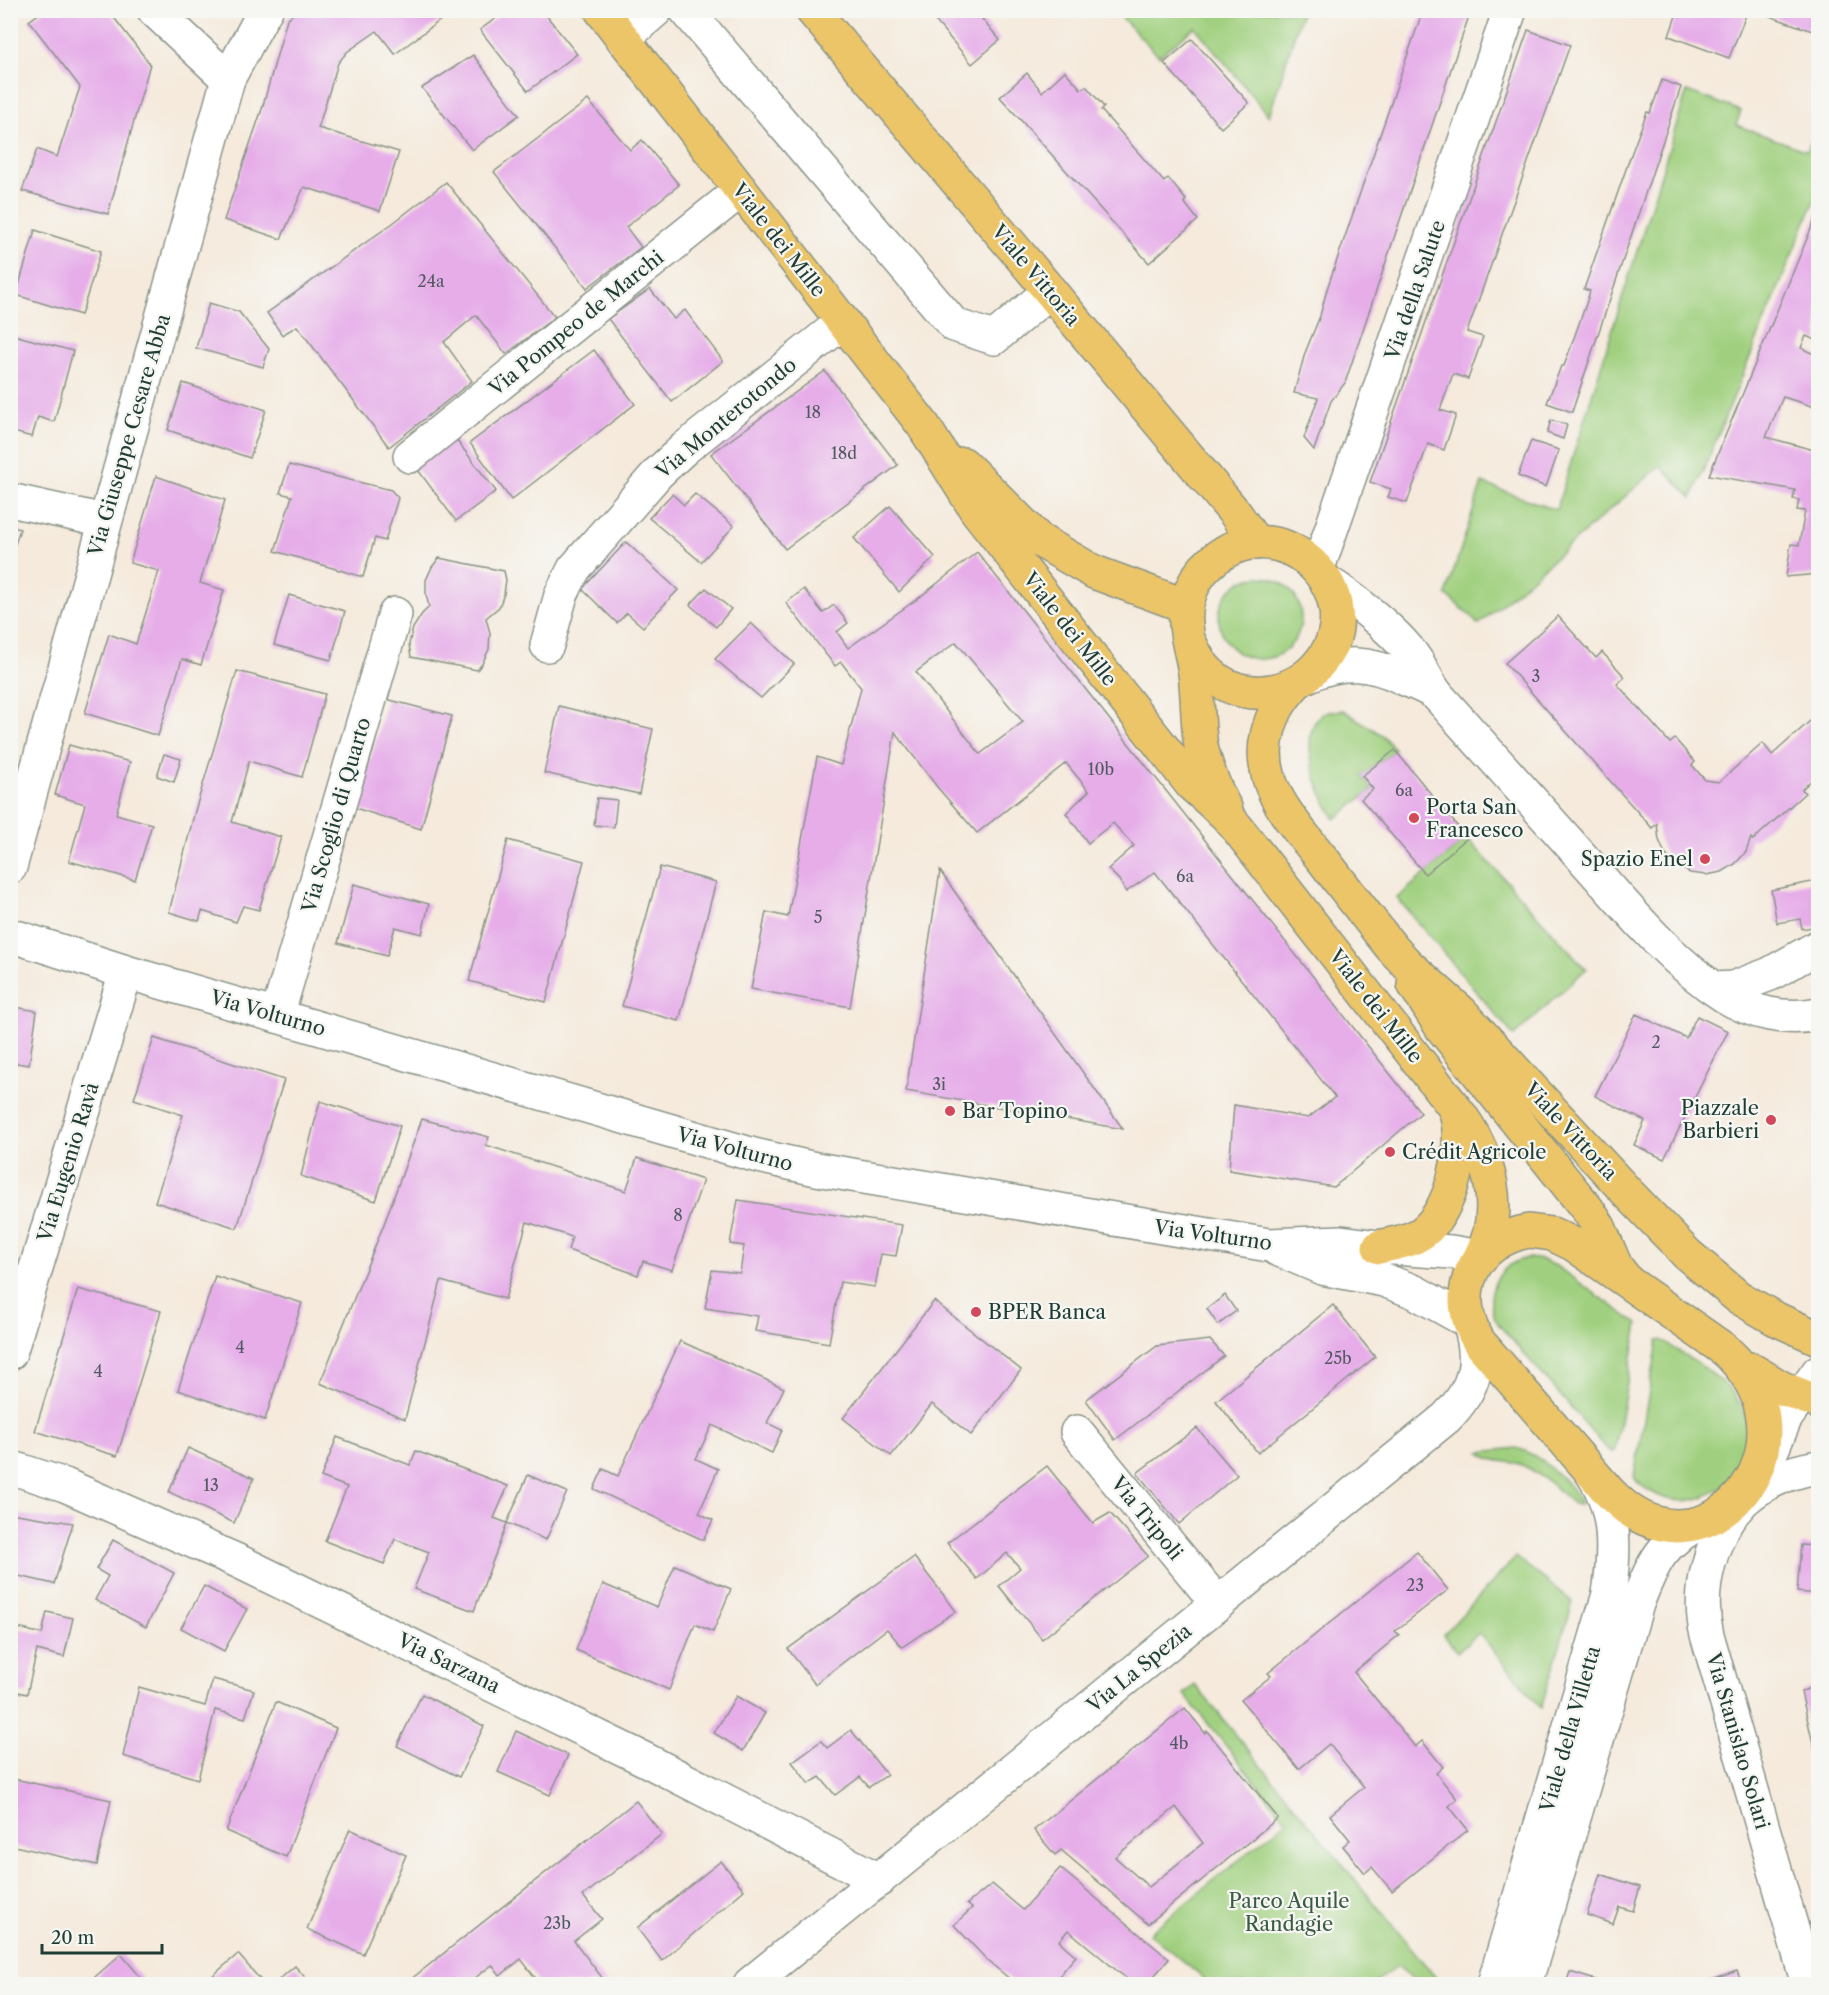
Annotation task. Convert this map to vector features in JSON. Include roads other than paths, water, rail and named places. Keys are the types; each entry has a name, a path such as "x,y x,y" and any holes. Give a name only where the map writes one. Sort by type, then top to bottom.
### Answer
{"main road":[{"name":"Viale dei Mille","path":"601,10 923,425 976,510 1192,785 1238,829 1453,1104 1479,1143 1492,1185 1491,1231 1480,1257"},
{"name":"Viale Vittoria","path":"812,10 1235,513 1256,543"},
{"path":"923,425 1039,540 1094,573 1186,606"},
{"path":"1188,639 1204,668 1231,687 1264,693 1302,680 1320,663 1329,648 1334,632 1336,615 1333,598 1323,575 1290,549 1273,544 1256,543 1239,546 1210,563 1198,576 1191,591 1186,606 1186,623 1188,639 1195,673 1202,748 1223,805 1238,829"},
{"name":"Viale Vittoria","path":"1302,680 1285,695 1272,716 1264,752 1268,777 1273,790 1290,818 1392,948 1461,1012 1680,1246 1720,1283 1755,1307 1818,1338"},
{"name":"Viale Vittoria","path":"1392,948 1442,1028 1588,1210 1599,1227 1616,1267 1637,1288"},
{"path":"1378,1247 1412,1239 1428,1228 1441,1212 1450,1193 1457,1150 1458,1124 1453,1104"},
{"path":"1736,1358 1756,1380 1769,1406 1773,1429 1772,1450 1761,1478 1743,1502 1731,1511 1703,1523 1673,1526 1644,1519 1619,1503 1479,1341 1469,1322 1465,1299 1466,1288 1480,1257 1497,1242 1530,1231 1552,1234 1573,1244 1637,1288 1766,1379 1813,1390"}],"street":[{"path":"154,10 228,79"},
{"name":"Via Giuseppe Cesare Abba","path":"10,867 228,79 266,10"},
{"path":"623,39 656,10"},
{"path":"686,10 954,324 994,339 1050,291"},
{"name":"Via della Salute","path":"1323,575 1510,10"},
{"name":"Via Pompeo de Marchi","path":"410,456 741,190"},
{"name":"Via Monterotondo","path":"547,645 561,595 574,569 658,473 685,448 843,322"},
{"path":"10,500 105,520"},
{"path":"1323,575 1371,615 1410,652 1428,684 1438,696 1650,933 1699,978 1747,1008 1770,1015 1804,1017 1818,1014"},
{"name":"Via Scoglio di Quarto","path":"277,1016 395,614"},
{"path":"1302,680 1334,666 1362,664 1375,666 1426,687 1438,696"},
{"name":"Via Volturno","path":"10,935 126,972 702,1141 816,1169 1269,1245 1341,1242 1451,1252 1480,1257"},
{"path":"1716,990 1733,988 1770,974 1818,946"},
{"name":"Via Eugenio Ravà","path":"10,1353 126,972"},
{"path":"1269,1245 1322,1268 1384,1280 1415,1292 1469,1322"},
{"name":"Via La Spezia","path":"750,1984 1218,1604 1455,1408 1464,1398 1474,1374 1475,1348 1469,1322"},
{"path":"1772,1450 1785,1419 1813,1390"},
{"name":"Via Tripoli","path":"1077,1432 1218,1604"},
{"name":"Via Sarzana","path":"10,1467 65,1485 240,1562 646,1760 879,1880"},
{"path":"1743,1502 1779,1479 1818,1467"},
{"name":"Viale della Villetta","path":"1494,1984 1609,1594 1613,1558 1611,1522 1602,1489 1591,1472"},
{"name":"Via Stanislao Solari","path":"1743,1502 1723,1532 1708,1567 1702,1595 1704,1622 1808,1984"},
{"path":"1525,1984 1640,1598 1653,1568 1666,1547 1680,1533 1703,1523"}],"place":[{"name":"Porta San Francesco","path":"1414,818"},
{"name":"Spazio Enel","path":"1705,859"},
{"name":"Bar Topino","path":"950,1111"},
{"name":"Piazzale Barbieri","path":"1771,1120"},
{"name":"Crédit Agricole","path":"1390,1152"},
{"name":"BPER Banca","path":"976,1312"}],"park label":[{"name":"Parco Aquile Randagie","path":"1289,1912"}]}
